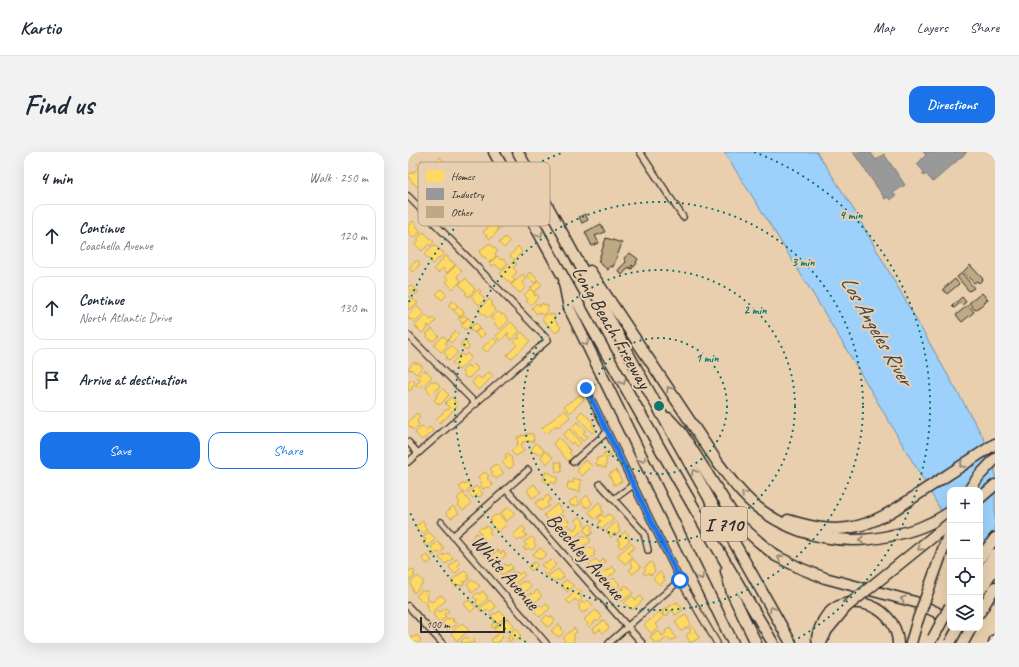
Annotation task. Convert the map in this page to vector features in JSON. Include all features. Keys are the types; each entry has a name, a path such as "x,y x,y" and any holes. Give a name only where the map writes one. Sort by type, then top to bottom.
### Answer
{"highway":[{"name":"Long Beach Freeway","path":"494,152 500,162"},
{"name":"Long Beach Freeway","path":"518,152 524,162"},
{"name":"Long Beach Freeway","path":"550,209 657,406 791,643"},
{"path":"555,218 718,463 732,482 760,510 787,526 801,531 831,539 856,541 874,540 922,528 947,514"},
{"name":"Long Beach Freeway","path":"535,226 723,559 773,643"},
{"path":"562,275 569,308 733,643"},
{"path":"657,406 682,432 739,524 776,556 802,569 825,578 915,602 947,619"},
{"path":"769,515 816,528 848,528 869,523 888,513 995,444"},
{"path":"971,487 995,459"},
{"path":"983,489 995,481"},
{"path":"983,495 995,485"},
{"path":"819,643 827,630 846,607 947,525"},
{"path":"911,643 947,538"},
{"path":"983,554 995,538"},
{"path":"983,566 995,548"},
{"path":"983,572 995,554"},
{"path":"723,559 732,593 756,643"},
{"path":"983,586 995,567"},
{"path":"983,607 995,586"},
{"path":"819,643 817,638 822,622 832,610 843,604 865,603 879,609 890,619 898,636 898,643"},
{"path":"936,642 947,614"},
{"path":"936,642 947,626"},
{"path":"936,642 947,630"},
{"path":"950,643 956,631"},
{"path":"959,631 966,643"},
{"path":"963,643 969,631"}],"street":[{"path":"640,152 684,217"},
{"path":"408,196 418,206"},
{"path":"408,462 548,340 437,226"},
{"path":"408,335 476,404"},
{"path":"586,388 680,580 717,643"},
{"path":"573,462 607,432"},
{"path":"408,442 418,453"},
{"path":"453,536 528,470"},
{"path":"600,484 644,534 648,550"},
{"path":"614,499 633,486"},
{"name":"Beechley Avenue","path":"506,490 642,643"},
{"name":"White Avenue","path":"441,522 546,643"},
{"path":"609,643 680,580"},
{"path":"408,606 442,643"}],"water":[{"name":"Los Angeles River","path":"724,152 817,152 851,205 995,458 995,604 983,583 983,487 947,487 947,521 782,244"}],"building: Homes":[{"path":"440,157 444,162 435,162"},
{"path":"418,168 417,187 408,177 408,175 412,172 413,173"},
{"path":"413,221 421,232 413,238 408,231 408,226"},
{"path":"490,226 496,226 498,228 498,231 490,239 483,232"},
{"path":"424,232 434,242 430,246 429,244 422,251 415,244 419,240 417,239"},
{"path":"505,237 510,242 504,248 499,243"},
{"path":"489,243 498,251 495,254 496,256 490,262 479,252"},
{"path":"434,245 444,253 433,264 424,254"},
{"path":"518,246 522,252 514,260 510,256"},
{"path":"446,255 455,265 447,273 443,268 438,273 434,269"},
{"path":"497,256 501,260 504,259 508,263 501,270 495,264 492,266 489,263"},
{"path":"416,261 420,264 413,272 409,268"},
{"path":"514,261 517,264 513,268 517,272 512,277 515,280 511,284 500,274"},
{"path":"456,265 462,271 457,276 461,281 453,289 446,282 449,279 445,276"},
{"path":"530,272 538,280 534,283 527,275"},
{"path":"523,274 526,278 522,282 526,287 520,293 511,285"},
{"path":"466,278 475,289 468,297 465,294 467,293 459,284"},
{"path":"538,281 542,285 534,292 530,289"},
{"path":"410,285 419,292 416,295 413,290 410,293 408,291 408,287"},
{"path":"441,289 447,295 442,300 436,294"},
{"path":"479,289 481,291 479,293 485,299 479,305 471,296"},
{"path":"530,289 535,296 537,294 539,297 530,305 526,301 528,299 524,295"},
{"path":"409,296 418,303 408,310 408,297"},
{"path":"489,299 493,303 491,305 496,310 488,318 478,310"},
{"path":"453,301 458,306 453,310 448,305"},
{"path":"537,303 540,306 542,303 549,307 543,315 539,312 537,314 532,308"},
{"path":"417,306 424,314 415,322 411,319 409,320 408,316"},
{"path":"458,306 464,312 460,317 454,311"},
{"path":"498,312 502,315 503,314 509,320 500,329 491,318"},
{"path":"548,313 550,315 555,315 553,318 561,328 556,333 542,319"},
{"path":"426,315 431,320 433,318 436,321 430,327 428,325 428,328 422,333 415,326"},
{"path":"464,315 468,318 462,323 458,318 461,318"},
{"path":"468,318 473,323 465,330 461,325"},
{"path":"511,322 520,331 511,340 507,335 509,332 500,341 496,336"},
{"path":"476,323 480,327 474,333 470,329"},
{"path":"432,329 439,336 433,341 427,337 428,336 426,334"},
{"path":"480,329 485,334 480,338 475,333"},
{"path":"455,331 459,335 451,343 448,340"},
{"path":"522,332 530,341 511,359 507,355 517,345 514,341 517,338 520,338 518,336"},
{"path":"443,336 448,340 445,343 448,345 441,352 434,345"},
{"path":"493,338 497,342 487,352 482,348"},
{"path":"464,340 469,347 467,350 460,345"},
{"path":"451,346 458,353 449,361 446,358 448,357 444,353"},
{"path":"467,353 471,358 459,370 452,363 461,354 464,356"},
{"path":"414,362 423,367 416,374 411,369 408,369"},
{"path":"474,364 478,369 469,378 465,377 462,371 468,365 470,368"},
{"path":"423,371 426,371 432,377 420,388 416,385 421,379 417,377"},
{"path":"489,372 493,376 479,390 476,388 472,382 478,376 481,379"},
{"path":"412,379 415,383 410,391 408,390 408,383"},
{"path":"431,381 436,381 440,386 431,395 426,387"},
{"path":"443,389 449,395 440,405 434,400 437,397 436,395"},
{"path":"581,394 584,399 570,413 564,406"},
{"path":"451,397 458,405 440,423 436,419 450,408 445,403"},
{"path":"564,410 570,417 558,427 556,425 546,434 541,429"},
{"path":"582,411 594,424 592,425 596,430 592,433 577,416"},
{"path":"417,413 420,417 417,421 419,425 413,430 408,425 408,422"},
{"path":"577,422 585,431 583,433 587,437 583,441 571,428"},
{"path":"422,426 426,430 430,427 433,431 422,440 415,433"},
{"path":"569,429 581,443 577,447 573,442 571,444 563,435"},
{"path":"526,434 533,434 534,441 522,442 522,445 520,446 524,451 516,456 511,451 518,444 517,437 521,437 521,435 526,436"},
{"path":"559,438 571,451 569,453 573,457 568,461 553,443"},
{"path":"536,443 544,450 539,455 531,450"},
{"path":"545,451 553,457 547,464 541,457"},
{"path":"609,451 611,456 606,458 606,468 596,465 597,458 605,456 604,453"},
{"path":"507,453 512,459 511,460 514,465 509,469 502,462 507,458 505,455"},
{"path":"585,460 592,466 582,476 577,471"},
{"path":"555,462 561,462 562,472 556,472"},
{"path":"496,464 504,473 496,479 491,473 493,472 490,469"},
{"path":"616,470 622,481 614,485 609,474"},
{"path":"546,471 558,478 555,484 551,481 549,484 543,480"},
{"path":"485,472 489,476 487,478 493,485 489,488 487,487 483,489 480,485 482,483 478,477"},
{"path":"574,479 581,480 580,492 567,489 568,482 573,483"},
{"path":"463,483 464,485 467,483 471,487 464,493 459,487"},
{"path":"534,484 541,493 532,498 527,490"},
{"path":"476,486 483,494 479,497 477,495 473,498 468,493"},
{"path":"463,493 471,504 463,510 458,505 460,503 457,498"},
{"path":"548,495 551,499 547,503 549,506 541,511 535,503 541,499 542,501 544,500 543,499"},
{"path":"587,495 592,503 588,508 585,507 581,501"},
{"path":"576,497 580,504 571,506 569,502"},
{"path":"599,502 602,506 601,508 603,512 595,519 589,512"},
{"path":"557,504 563,512 555,518 553,517 549,520 544,515"},
{"path":"453,506 459,513 451,518 446,513"},
{"path":"509,507 515,514 507,521 500,513"},
{"path":"499,514 507,524 498,532 490,523 492,521 490,519"},
{"path":"609,514 614,519 602,529 598,524 601,521 598,518 601,515 605,517"},
{"path":"563,515 570,523 559,531 553,523"},
{"path":"579,516 586,527 570,541 562,535 569,528 572,527 574,530 579,525 575,520"},
{"path":"423,521 427,530 423,534 415,527"},
{"path":"616,522 619,525 618,527 620,531 616,535 614,533 611,537 606,531"},
{"path":"590,524 593,527 590,529 593,532 589,536 584,530"},
{"path":"487,526 491,530 489,532 492,535 486,541 478,530 481,527 483,528"},
{"path":"523,526 526,530 523,532 527,535 518,541 513,535"},
{"path":"625,531 629,535 626,537 630,540 621,548 618,545 620,542 617,540"},
{"path":"429,532 436,539 426,547 423,543 426,540 423,537"},
{"path":"476,533 485,543 482,547 478,543 475,546 470,541"},
{"path":"583,535 585,537 587,536 591,541 586,545 585,544 579,551 575,547 577,545 574,542"},
{"path":"532,537 535,540 534,542 536,546 532,550 529,548 526,550 523,548 527,545 524,542"},
{"path":"438,542 444,549 439,553 437,552 433,556 430,552 433,550 431,547"},
{"path":"631,543 635,547 628,553 632,557 625,564 617,556"},
{"path":"483,547 488,553 484,556 479,550"},
{"path":"586,547 588,549 591,547 595,552 593,554 595,555 589,560 586,560 582,551"},
{"path":"540,548 547,554 540,560 533,554"},
{"path":"498,550 501,554 503,551 506,555 497,563 496,561 493,565 487,557 492,552 494,554"},
{"path":"448,553 453,558 446,564 439,558 443,554 444,556"},
{"path":"427,555 432,561 427,564 422,558"},
{"path":"456,559 460,563 457,565 460,569 455,574 449,567"},
{"path":"596,559 600,563 604,559 606,562 599,569 597,567 593,570 589,565"},
{"path":"633,559 641,567 633,574 629,570 633,567 630,563"},
{"path":"551,560 556,565 545,575 543,572 546,569 541,565"},
{"path":"535,562 538,565 531,571 528,567"},
{"path":"651,562 655,571 651,575 648,573 645,575 643,572 646,570 644,568"},
{"path":"505,564 507,566 510,564 513,568 502,575 499,572 499,569"},
{"path":"612,566 616,571 604,582 598,574 603,570 607,571"},
{"path":"412,569 415,572 413,574 415,576 408,581 408,572"},
{"path":"558,569 564,577 559,581 557,579 554,582 548,576"},
{"path":"465,570 468,573 469,579 465,582 463,581 465,583 461,586 459,584 456,587 451,581"},
{"path":"513,571 515,573 517,572 519,575 522,572 525,575 513,585 505,579"},
{"path":"660,572 665,580 660,585 653,578"},
{"path":"418,576 424,582 414,593 410,583"},
{"path":"614,578 620,585 613,592 609,588 612,586 608,583"},
{"path":"472,580 480,586 472,593 467,584"},
{"path":"566,580 574,586 567,592 561,584"},
{"path":"523,581 524,583 526,581 531,586 522,596 518,592 520,590 517,586"},
{"path":"626,585 633,593 622,601 619,598 620,596 618,591 622,588 624,590 623,588"},
{"path":"578,589 581,592 580,594 582,598 578,602 575,599 570,604 566,600"},
{"path":"422,590 425,592 427,590 429,592 426,595 428,598 423,602 416,596"},
{"path":"537,590 542,596 531,606 526,597 531,593 532,595"},
{"path":"483,591 488,598 479,606 475,602 478,600 473,597 477,593 479,594"},
{"path":"442,595 446,600 431,613 426,604 430,600 432,602"},
{"path":"632,596 636,600 640,596 643,600 632,610 624,603"},
{"path":"468,600 476,607 471,612 464,604"},
{"path":"490,600 496,607 490,612 487,610 482,613 479,609"},
{"path":"588,600 593,606 582,613 578,605"},
{"path":"677,602 683,610 675,615 672,610 668,612 669,614 665,617 662,611"},
{"path":"546,603 550,608 540,617 533,610 539,604 542,607"},
{"path":"446,608 449,611 444,614 446,617 439,622 433,615 438,610 440,612"},
{"path":"596,610 602,617 597,622 595,620 595,622 589,627 584,619"},
{"path":"500,611 505,616 498,623 495,622 495,620 490,616"},
{"path":"659,612 664,616 655,624 658,628 651,633 644,625"},
{"path":"547,615 549,617 551,616 555,621 548,627 542,620"},
{"path":"686,615 691,625 681,631 675,621"},
{"path":"447,618 452,618 454,620 452,621 457,624 452,628 451,626 447,630 442,624"},
{"path":"508,618 514,625 507,632 504,630 498,633 494,629"},
{"path":"604,620 609,628 603,633 600,629 595,633 593,629"},
{"path":"495,622 498,625 493,628 491,626"},
{"path":"462,623 469,630 457,641 451,633"},
{"path":"560,625 564,632 559,637 551,631"},
{"path":"693,627 699,638 690,643 686,635 691,632 689,629"},
{"path":"516,628 521,637 517,641 512,637 511,641 508,641 509,635 511,636 509,634"},
{"path":"574,628 577,632 573,635 575,637 573,639 574,642 564,643 565,640 563,638"},
{"path":"670,628 676,638 670,641 668,637 660,643 654,643 650,636 659,631 662,636 666,633 665,631"},
{"path":"499,633 503,637 497,643 494,643 491,640"},
{"path":"417,635 421,640 418,643 408,643 408,639"},
{"path":"466,637 469,640 472,637 475,641 473,643 462,643 461,641"}],"building: Industry":[{"path":"853,152 873,152 871,153 876,160 884,154 905,185 893,193 896,196 890,200 888,197 885,199"},
{"path":"923,152 967,152 933,182 926,174 924,176 922,174 924,172 917,164 926,155"}],"building: Other":[{"path":"585,214 588,220 582,223 579,217"},
{"path":"601,224 605,232 595,236 599,243 592,246 585,232"},
{"path":"606,238 622,243 613,267 610,266 608,270 598,262"},
{"path":"630,253 638,259 636,262 637,263 634,267 632,265 631,266 633,268 631,269 629,267 622,275 618,271 626,262 624,258"},
{"path":"970,265 983,279 979,283 977,281 974,283 963,272"},
{"path":"962,273 974,288 969,291 957,277"},
{"path":"955,279 959,284 947,294 943,289"},
{"path":"982,293 988,300 975,310 969,303"},
{"path":"962,297 966,302 962,305 960,303 954,308 952,306"},
{"path":"968,305 974,312 962,322 956,315"}],"route":[{"path":"586,388 680,580"}]}
